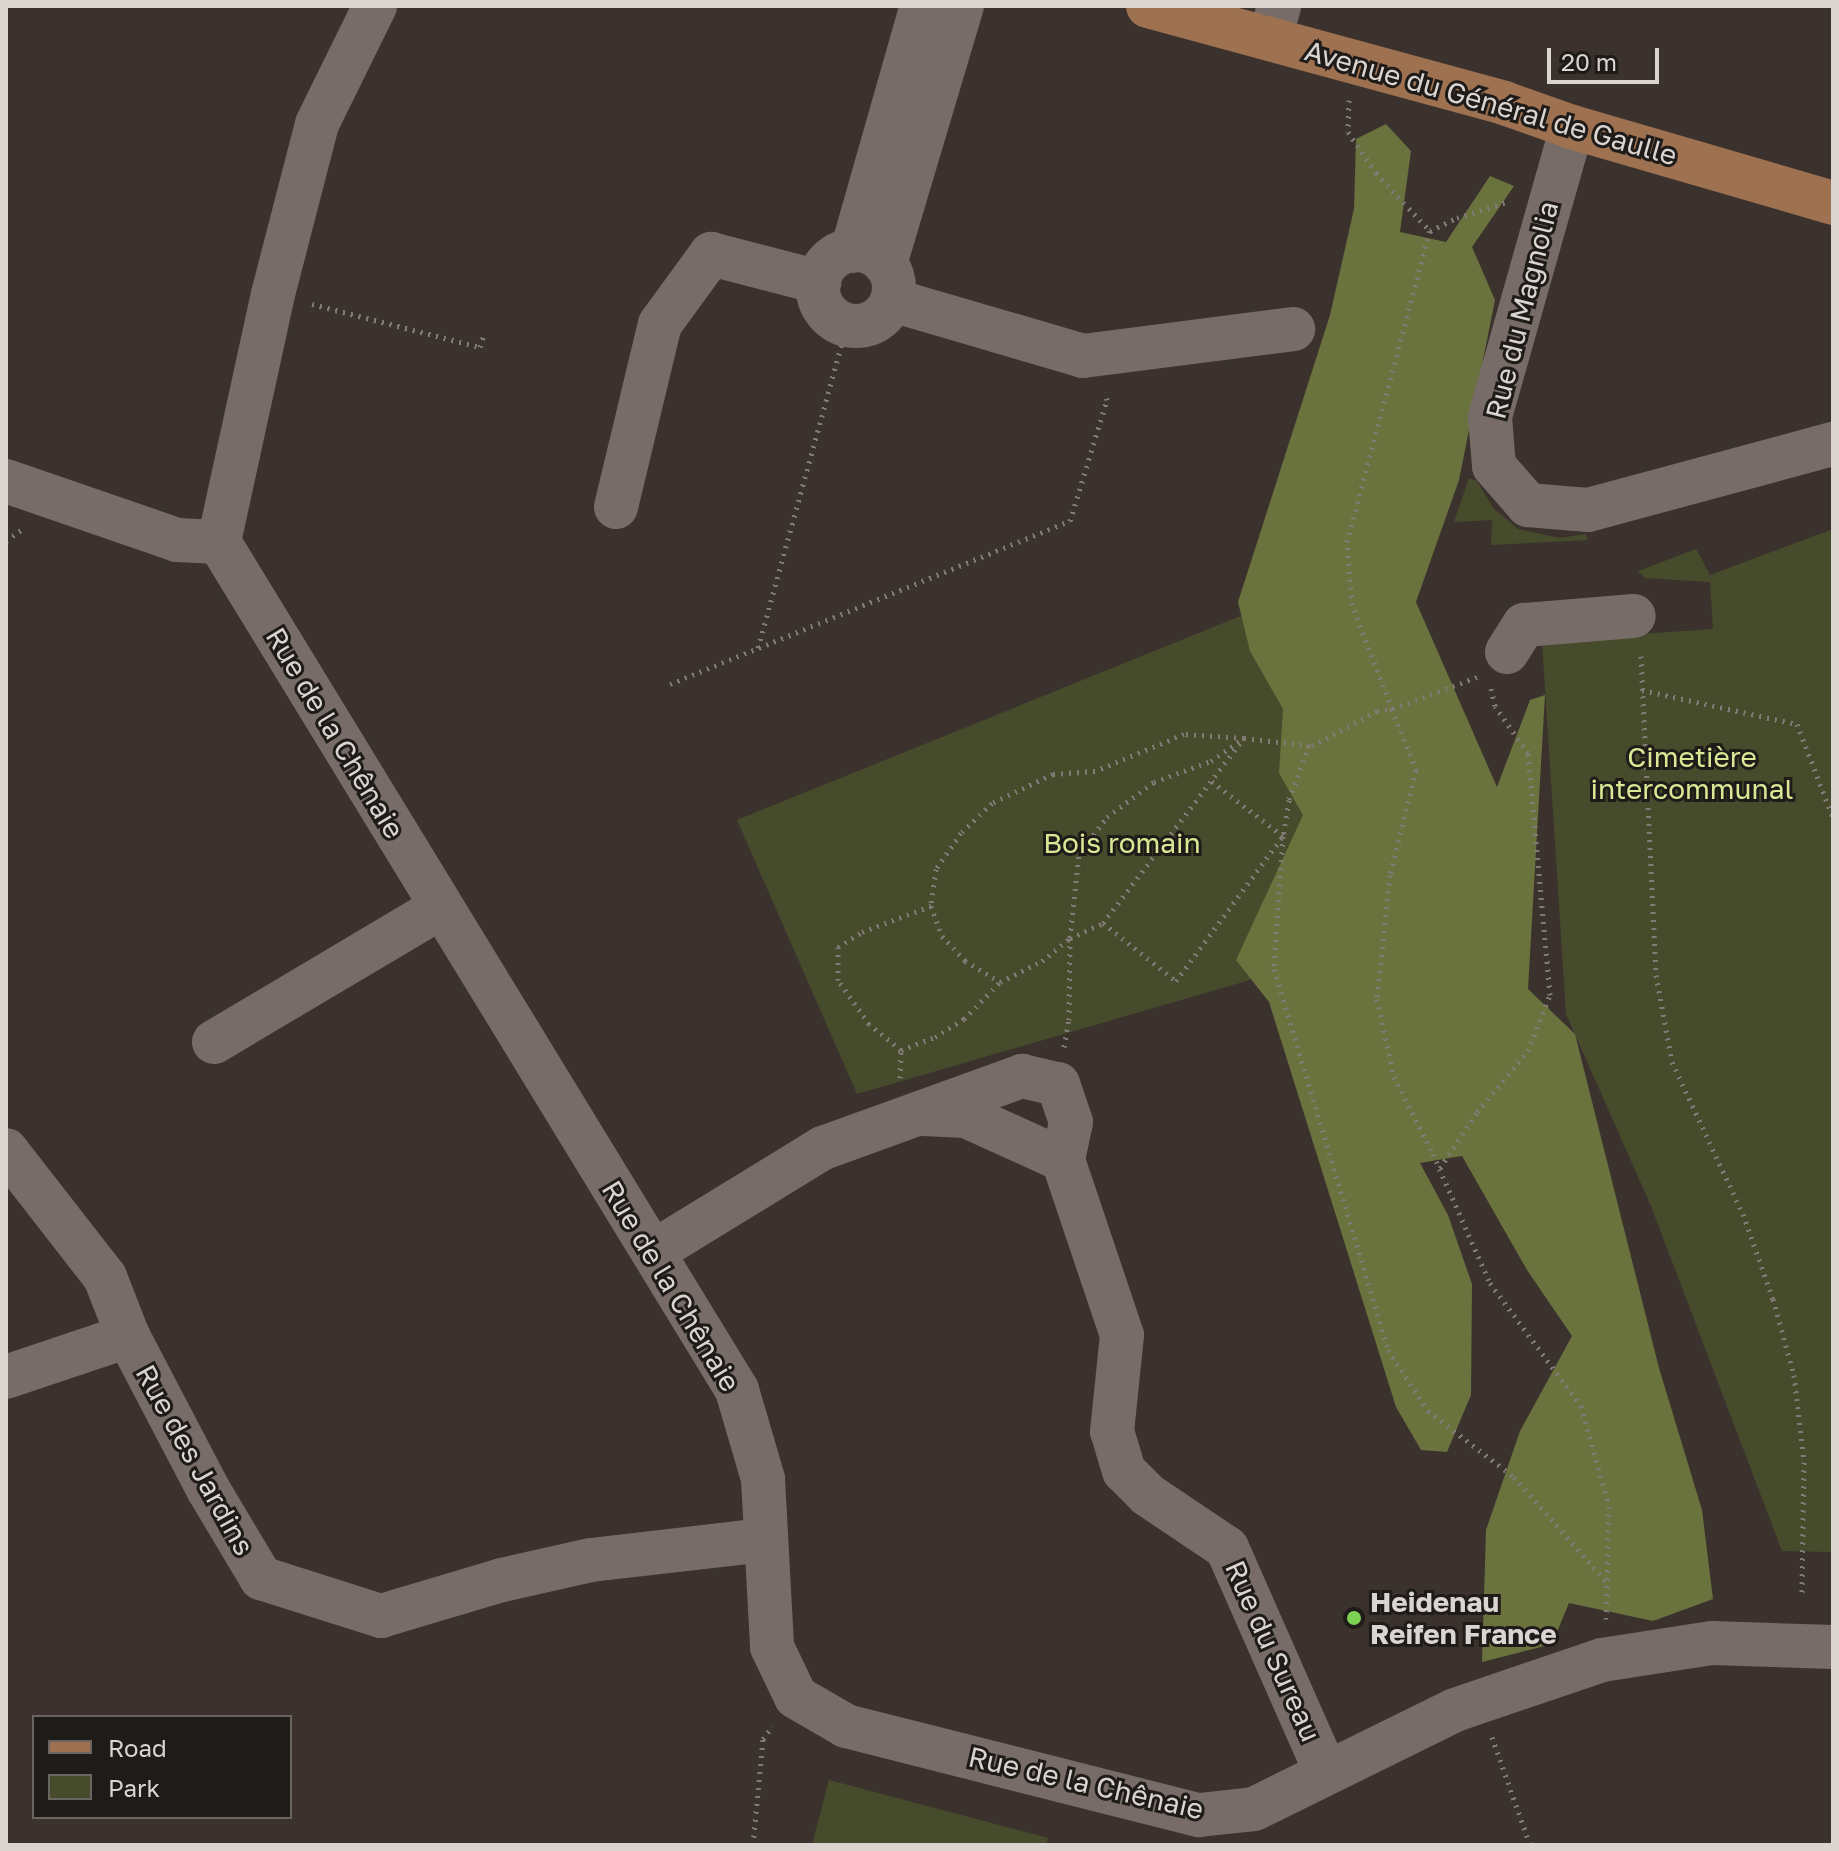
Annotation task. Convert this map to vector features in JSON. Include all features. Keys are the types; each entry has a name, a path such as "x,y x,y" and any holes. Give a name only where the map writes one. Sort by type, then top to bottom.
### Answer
{"main road":[{"name":"Avenue du Général de Gaulle","path":"1148,6 1274,22 1349,59 1833,203"}],"street":[{"path":"6,481 177,540 219,542 273,294 317,124 375,6"},
{"path":"922,6 877,271 887,311 869,324 847,325 836,320 822,304 819,282 834,257 877,271 1083,356 1293,329"},
{"path":"877,271 962,6"},
{"name":"Rue du Magnolia","path":"1572,127 1552,188 1490,417 1494,466 1528,505 1588,510 1833,444"},
{"path":"616,507 660,324 711,254 819,282"},
{"name":"Rue de la Chênaie","path":"219,542 737,1390 763,1479 772,1647 796,1697 846,1726 1199,1815 1254,1809 1455,1710 1602,1660 1712,1643 1833,1647"},
{"path":"1498,662 1524,625 1637,632"},
{"path":"214,1042 441,907"},
{"path":"653,1252 823,1148 909,1114 1022,1076 1058,1084"},
{"name":"Rue du Sureau","path":"1058,1084 1071,1122 1063,1160 1122,1335 1112,1431 1124,1471 1148,1495 1227,1548 1326,1772"},
{"path":"909,1114 966,1116 1063,1160"},
{"name":"Rue des Jardins","path":"6,1150 105,1277 128,1336 208,1489 261,1578 381,1616 502,1580 591,1560 765,1540"},
{"path":"6,1377 128,1336"}],"path":[{"path":"1349,59 1348,132 1376,173 1430,231"},
{"path":"1552,188 1457,218 1430,231 1347,542 1352,605 1416,770 1390,875 1377,999 1394,1077 1490,1283 1581,1406 1609,1506 1609,1585 1602,1660"},
{"path":"273,294 480,347 484,335"},
{"path":"758,649 847,325"},
{"path":"670,684 1070,521 1107,400 1100,354"},
{"path":"1637,632 1656,975 1672,1062 1743,1214 1773,1299 1794,1375 1804,1462 1802,1593"},
{"path":"1000,982 965,961 942,936 931,906 936,869 961,833 992,803 1053,774 1095,771 1184,734 1309,745 1377,711 1392,709 1498,662 1495,706 1528,753 1550,995 1528,1051 1477,1112 1439,1169"},
{"path":"1642,690 1797,724 1833,818"},
{"path":"901,1050 935,1037 964,1019 1000,982 1042,961 1070,938 1103,923 1244,738"},
{"path":"1058,1084 1069,1020 1070,938 1079,854 1107,817 1154,782 1211,761 1244,738"},
{"path":"1309,745 1289,800 1283,836 1274,969 1388,1350 1428,1411 1514,1477 1609,1585"},
{"path":"1211,781 1283,836"},
{"path":"1103,923 1176,981 1283,836"},
{"path":"901,1050 869,1024 838,980 838,947 862,932 931,906"},
{"path":"901,1050 900,1085 909,1114"},
{"path":"753,1845 763,1739 796,1697"},
{"path":"1480,1703 1530,1845"}],"green space":[{"path":"1386,124 1411,151 1400,232 1446,242 1490,176 1514,186 1472,247 1495,300 1459,480 1416,602 1497,787 1530,700 1545,695 1528,989 1575,1034 1659,1368 1702,1510 1713,1599 1653,1621 1569,1603 1552,1644 1482,1662 1486,1530 1520,1431 1572,1336 1527,1270 1462,1156 1420,1163 1448,1215 1472,1284 1471,1395 1447,1452 1421,1450 1396,1407 1269,1002 1236,960 1303,815 1279,773 1283,709 1250,651 1238,602 1330,315 1354,209 1356,139"},
{"path":"1469,478 1477,481 1493,508 1518,529 1559,538 1586,534 1588,540 1491,545 1492,520 1454,522"},
{"name":"Cimetière intercommunal","path":"1833,529 1833,1552 1782,1551 1651,1206 1566,1014 1542,641 1713,629 1710,582 1645,578 1638,571 1696,549 1710,575"},
{"name":"Bois romain","path":"1280,600 1344,758 1250,980 857,1094 737,820"},
{"path":"829,1780 1048,1838 1046,1845 812,1845"}],"place":[{"name":"Heidenau Reifen France","path":"1354,1618"}]}
